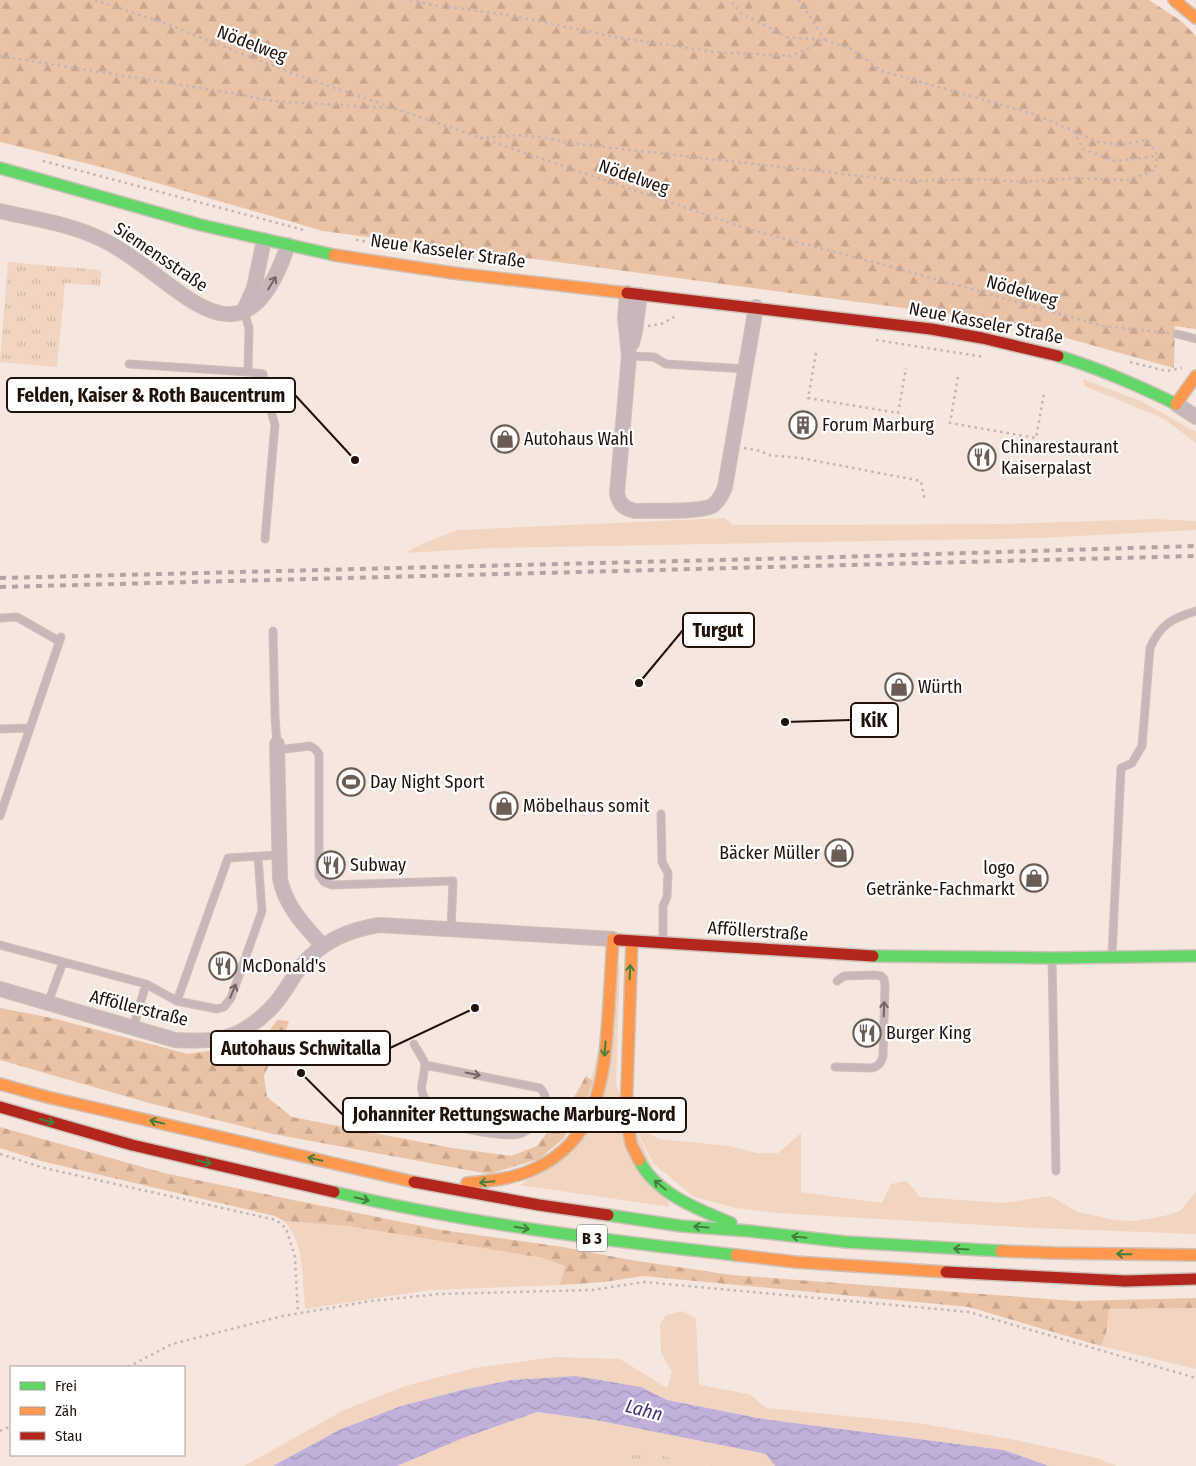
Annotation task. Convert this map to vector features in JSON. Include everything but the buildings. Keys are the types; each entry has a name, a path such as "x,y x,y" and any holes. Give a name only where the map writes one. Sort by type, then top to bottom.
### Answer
{"main road":[{"path":"1174,0 1196,18"},
{"name":"Neue Kasseler Straße","path":"0,168 129,205 264,240 340,255 451,272 924,327 1065,357 1147,388 1176,404"},
{"path":"1176,404 1196,376"},
{"path":"1176,404 1194,401"},
{"path":"431,1185 493,1182 510,1178 542,1166 564,1152 576,1140 591,1114 601,1086 613,940"},
{"name":"Afföllerstraße","path":"613,940 858,956 1111,958 1196,956"},
{"path":"632,941 626,1115 634,1152 650,1177 671,1194 690,1205 749,1231"},
{"name":"B 3","path":"0,1084 389,1177 539,1205 652,1222 846,1242 1054,1253 1196,1255"},
{"name":"B 3","path":"0,1107 132,1145 376,1202 524,1228 643,1245 795,1262 993,1275 1125,1281 1196,1280"}],"street":[{"name":"Siemensstraße","path":"0,211 52,223 102,239 119,248 189,300 203,308 232,315 244,311"},
{"path":"244,311 254,288 264,240"},
{"path":"244,311 270,288 280,270 288,245"},
{"path":"634,294 636,326 629,354 617,493 618,500 622,506 636,511 710,507 717,502 726,487 756,307"},
{"path":"629,354 625,318 634,294"},
{"name":"Neue Kasseler Straße","path":"1176,404 1196,416"},
{"path":"277,747 280,878 285,896 302,924 323,946"},
{"name":"Afföllerstraße","path":"0,989 175,1040 204,1041 238,1033 267,1012 278,1001 302,966 323,946 342,934 353,930 379,926 613,940"}],"lane":[{"path":"244,311 249,328 248,372"},
{"path":"1177,334 1196,339"},
{"path":"629,354 654,357 666,364 746,369"},
{"path":"129,364 263,374 265,390 275,425 265,539"},
{"path":"1111,958 1120,768 1132,763 1142,746 1150,648 1156,634 1166,624 1178,617 1196,611"},
{"path":"0,618 17,618 60,639 0,816"},
{"path":"273,631 277,747 310,746 319,754 319,875 322,881 332,885 453,880 451,930"},
{"path":"0,729 30,728"},
{"path":"661,814 662,862 668,873 667,897 663,906 663,943"},
{"path":"177,1001 228,858 279,855"},
{"path":"0,945 146,984 177,1001 217,1010 224,1007 231,998 262,911 258,857"},
{"path":"1052,958 1056,1171"},
{"path":"48,1004 63,962"},
{"path":"835,1067 872,1068 881,1063 883,1056 885,985 881,976 875,975 844,976 837,981"},
{"path":"133,1029 146,984"},
{"path":"414,1044 425,1065 422,1091 441,1121 450,1125 503,1135 522,1134 540,1120 545,1111 545,1093 540,1088 425,1065"}],"path":[{"name":"Nödelweg","path":"95,0 164,24 291,73 751,230 1103,326 1177,334"},
{"path":"410,0 432,5 502,14 621,38 716,52 791,56 825,40"},
{"path":"480,138 517,135 542,137 569,143 906,180 978,179 1026,182 1078,178 1128,180 1155,170 1156,150 1145,140 1121,145 1098,142 1036,115 882,71 851,49 825,40 787,37 741,13 730,0"},
{"path":"799,0 825,40"},
{"path":"0,56 273,101 395,108"},
{"path":"1074,131 1083,148 1115,161 1157,156"},
{"path":"39,160 304,230"},
{"path":"353,239 489,259"},
{"path":"636,326 654,326 678,315"},
{"path":"868,338 992,358"},
{"path":"816,354 808,398 868,409 898,413 906,368"},
{"path":"1128,361 1166,371 1172,371 1180,367 1196,376"},
{"path":"958,377 950,423 1008,434 1036,438 1044,393"},
{"path":"733,445 762,451 768,455 801,458 921,481 925,501"},
{"path":"0,1154 44,1168 276,1220 286,1228 295,1257 298,1314"},
{"path":"130,1366 172,1344 298,1314 371,1301 429,1295 592,1290 644,1282 969,1312 1196,1378"}],"green space":[{"path":"0,0 1149,0 1181,21 1196,36 1196,329 1175,326 1174,368 1009,322 323,231 105,168 0,142"},
{"path":"8,262 101,270 100,286 65,283 57,367 0,362"},
{"path":"1083,379 1141,401 1196,432 1196,443 1164,419 1085,386"},
{"path":"725,518 733,525 1002,524 1156,519 1196,521 1196,530 1039,538 492,548 405,553 424,543 458,530"},
{"path":"620,962 616,1085 670,1207 519,1185 573,1152"},
{"path":"0,1008 52,1018 188,1054 228,1048 270,1030 277,1020 289,1021 280,1047 273,1056 264,1076 267,1097 292,1117 452,1148 511,1156 537,1146 574,1097 586,1076 593,1081 585,1104 563,1139 539,1159 489,1174 273,1134 149,1103 0,1060"},
{"path":"638,1122 647,1132 659,1139 729,1146 757,1153 778,1153 801,1133 801,1192 882,1203 891,1184 907,1181 920,1197 1002,1203 1050,1196 1078,1212 1115,1220 1135,1221 1180,1211 1196,1192 1196,1234 1034,1228 776,1213 736,1208 694,1197 653,1163 637,1131"},
{"path":"0,1127 164,1173 442,1230 563,1247 631,1260 732,1275 1075,1301 1196,1298 1196,1308 1109,1309 1106,1334 1101,1346 969,1307 643,1276 604,1282 560,1285 565,1266 543,1258 348,1226 284,1221 275,1216 41,1161 0,1148"},
{"path":"284,1221 348,1226 543,1258 565,1266 560,1285 430,1290 305,1309 303,1274 299,1251 291,1230"},
{"path":"1196,1308 1196,1369 1101,1346 1106,1334 1109,1309"},
{"path":"683,1311 696,1319 699,1384 749,1394 767,1408 918,1423 1011,1439 1097,1458 1117,1466 1049,1466 1004,1450 763,1419 667,1400 641,1387 576,1376 511,1380 462,1390 401,1406 339,1430 273,1466 244,1466 344,1410 405,1386 474,1368 555,1357 620,1359 667,1388 672,1372 661,1353 660,1324 666,1315"},
{"path":"537,1412 595,1420 767,1454 775,1466 709,1466 632,1455 631,1466 397,1466 462,1438"},
{"path":"632,1455 662,1456 709,1466 631,1466"}],"water":[{"name":"Lahn","path":"576,1376 641,1387 667,1400 763,1419 1004,1450 1049,1466 775,1466 766,1454 595,1420 537,1412 463,1438 397,1466 273,1466 339,1430 401,1406 462,1390 511,1380"}],"railway":[{"path":"0,578 1196,546"},
{"path":"0,587 1196,556"}],"traffic: fast":[{"path":"0,168 201,225 334,255"},
{"path":"1058,356 1118,377 1176,404"},
{"path":"873,956 1052,958 1196,956"},
{"path":"639,1160 646,1172 667,1191 692,1206 731,1223"},
{"path":"334,1192 434,1213 534,1230 736,1255"},
{"path":"608,1215 681,1226 749,1231 846,1242 1001,1251"}],"traffic: slow":[{"path":"1174,0 1196,18"},
{"path":"334,255 453,273 627,293"},
{"path":"1176,404 1196,376"},
{"path":"467,1183 510,1177 534,1169 555,1157 572,1142 584,1125 593,1106 604,1064 613,939"},
{"path":"632,941 626,1115 631,1144 639,1160"},
{"path":"0,1084 47,1097 414,1182"},
{"path":"1001,1251 1196,1255"},
{"path":"736,1255 795,1262 946,1272"}],"traffic: jam":[{"path":"627,293 931,329 982,338 1058,356"},
{"path":"619,940 873,956"},
{"path":"0,1107 132,1145 334,1192"},
{"path":"414,1182 539,1205 608,1215"},
{"path":"946,1272 1125,1281 1196,1279"}],"place":[{"name":"Forum Marburg","path":"803,425"},
{"name":"Autohaus Wahl","path":"505,439"},
{"name":"Chinarestaurant Kaiserpalast","path":"982,457"},
{"name":"Felden, Kaiser & Roth Baucentrum","path":"355,460"},
{"name":"Turgut","path":"639,683"},
{"name":"Würth","path":"899,687"},
{"name":"KiK","path":"785,722"},
{"name":"Day Night Sport","path":"351,782"},
{"name":"Möbelhaus somit","path":"504,806"},
{"name":"Bäcker Müller","path":"839,853"},
{"name":"Subway","path":"331,865"},
{"name":"logo Getränke-Fachmarkt","path":"1034,878"},
{"name":"McDonald's","path":"223,966"},
{"name":"Autohaus Schwitalla","path":"475,1008"},
{"name":"Burger King","path":"867,1033"},
{"name":"Johanniter Rettungswache Marburg-Nord","path":"301,1073"}]}
